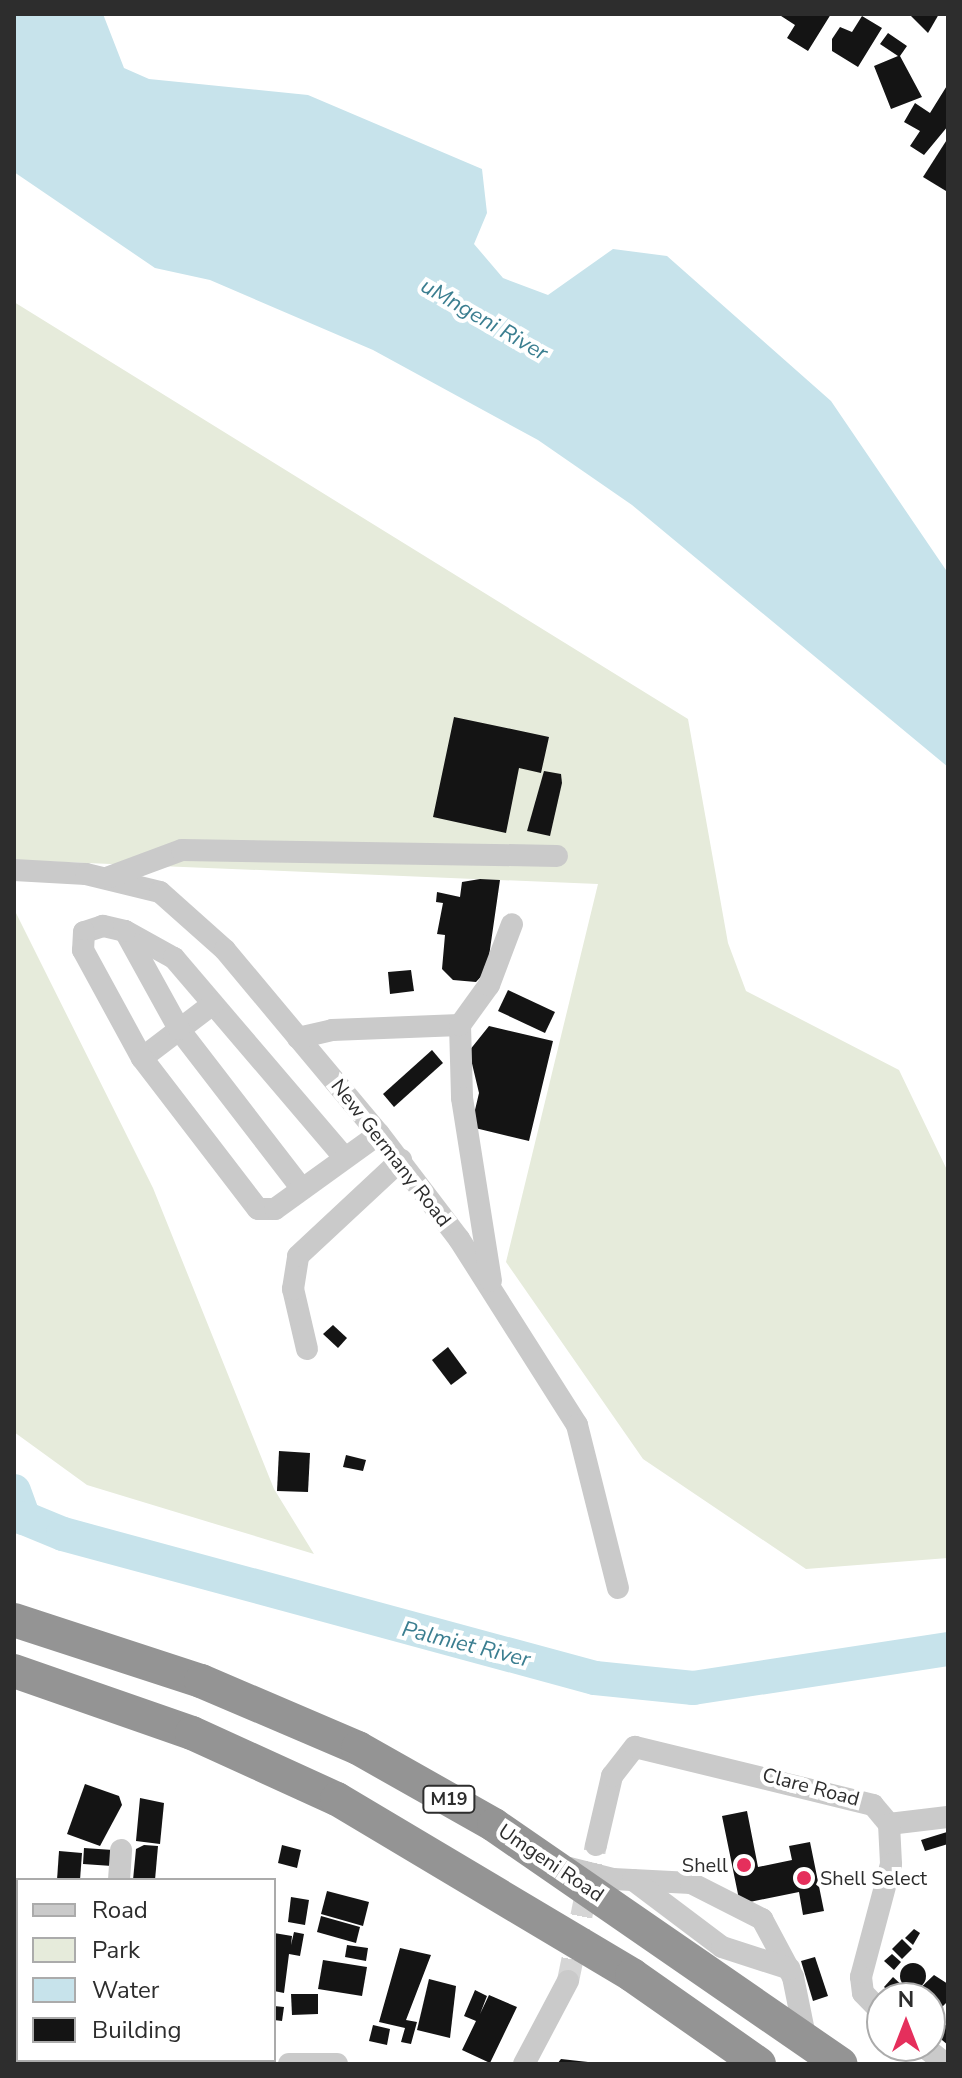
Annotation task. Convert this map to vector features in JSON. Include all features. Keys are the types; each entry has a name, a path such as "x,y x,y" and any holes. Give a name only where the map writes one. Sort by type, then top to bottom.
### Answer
{"highway":[{"name":"Umgeni Road","path":"14,1620 201,1681 358,1748 551,1863 840,2064"},
{"path":"14,1671 192,1733 337,1799 632,1975 749,2060"}],"street":[{"path":"109,877 182,850 557,856"},
{"name":"New Germany Road","path":"14,870 109,877 160,892 191,915 401,1160 493,1290 577,1425 618,1588"},
{"path":"493,1290 462,1098 460,1025 489,985 512,924"},
{"path":"345,1158 159,944 103,926 84,932 80,942 142,1058 258,1209 275,1209 379,1134"},
{"path":"125,931 179,1029 302,1189"},
{"path":"142,1058 213,1004"},
{"path":"298,1038 332,1030 460,1025"},
{"path":"307,1349 293,1289 298,1256 401,1160"},
{"name":"Clare Road","path":"596,1845 619,1760 646,1746 863,1799 889,1824"},
{"path":"866,1996 861,1977 891,1864 889,1824 948,1817"},
{"path":"119,1878 121,1850"},
{"path":"551,1863 633,1880 669,1879 721,1895 762,1919 790,1969 806,2041"},
{"path":"633,1880 722,1947 790,1969"},
{"path":"524,2064 568,1981"},
{"path":"289,2064 337,2064"}],"green space":[{"path":"14,302 688,719 728,943 746,991 899,1070 948,1172 948,1558 806,1569 643,1459 506,1262 598,884 14,860"},
{"path":"14,909 153,1188 274,1489 314,1554 87,1485 14,1432"}],"water":[{"name":"uMngeni River","path":"14,14 103,14 124,68 149,79 308,95 482,169 487,213 474,244 503,278 548,295 613,249 667,256 831,401 948,573 948,767 632,505 538,440 373,350 210,280 155,268 14,172"}],"building":[{"path":"778,14 831,14 808,51 787,38 795,25"},
{"path":"909,14 939,14 928,33"},
{"path":"862,16 882,28 858,67 832,51 832,39 840,27 852,32"},
{"path":"888,33 907,46 900,56 922,97 891,109 874,66 898,56 880,44"},
{"path":"948,84 948,126 924,155 910,146 920,131 904,122 915,103 930,113"},
{"path":"948,138 948,188 946,191 923,177"},
{"path":"454,717 549,737 541,773 519,768 506,833 433,817"},
{"path":"544,771 561,774 562,783 550,836 527,831"},
{"path":"500,880 487,970 476,982 453,980 442,969 445,935 437,934 443,903 436,902 437,892 460,897 462,882"},
{"path":"411,970 414,991 390,994 388,972"},
{"path":"508,990 555,1012 545,1033 498,1011"},
{"path":"489,1026 553,1041 529,1141 471,1127 479,1093 469,1051"},
{"path":"432,1050 443,1063 394,1107 383,1094"},
{"path":"333,1325 347,1338 338,1348 323,1334"},
{"path":"448,1347 467,1373 451,1385 432,1360"},
{"path":"279,1451 310,1453 308,1492 277,1491"},
{"path":"346,1455 366,1460 363,1471 343,1467"},
{"path":"85,1784 119,1796 122,1805 100,1846 67,1834"},
{"path":"140,1798 164,1803 160,1844 136,1841"},
{"path":"747,1811 758,1867 792,1860 789,1846 810,1842 824,1911 803,1915 799,1892 740,1904 722,1816"},
{"path":"947,1832 948,1844 925,1851 921,1840"},
{"path":"144,1845 158,1846 155,1878 133,1878 136,1849"},
{"path":"282,1845 301,1850 297,1868 278,1863"},
{"path":"84,1848 113,1850 112,1866 83,1864"},
{"path":"59,1851 82,1853 80,1878 57,1878"},
{"path":"327,1891 369,1902 363,1926 321,1914"},
{"path":"291,1897 309,1900 305,1925 288,1922"},
{"path":"321,1916 360,1927 356,1943 317,1932"},
{"path":"914,1929 920,1933 913,1945 905,1938"},
{"path":"294,1932 304,1934 300,1956 289,1954 284,1993 276,1991 276,1933 292,1936 291,1945"},
{"path":"902,1939 912,1949 902,1959 892,1949"},
{"path":"14,1943 16,1943 16,2034"},
{"path":"347,1945 368,1948 366,1961 345,1957"},
{"path":"400,1948 431,1955 406,2020 417,2022 411,2044 401,2042 405,2028 379,2022"},
{"path":"892,1954 901,1962 894,1970 884,1961"},
{"path":"815,1957 828,1996 813,2001 801,1961"},
{"path":"323,1960 367,1967 362,1996 318,1989"},
{"path":"908,1964 918,1964 925,1971 924,1982 901,1981 901,1971"},
{"path":"934,1975 945,1982 927,1982"},
{"path":"429,1979 456,1986 450,2038 417,2030"},
{"path":"475,1990 487,1996 480,2014 489,1995 517,2007 490,2063 462,2050 476,2021 464,2016"},
{"path":"291,1994 318,1994 318,2014 292,2015"},
{"path":"276,2006 284,2007 282,2021 276,2020"},
{"path":"373,2025 390,2029 387,2045 369,2041"},
{"path":"561,2059 588,2062 588,2064 557,2064"}],"waterway":[{"name":"Palmiet River","path":"14,1491 24,1518 63,1534 595,1678 693,1688 948,1649"}],"tunnel":[{"path":"568,1981 596,1845"}],"place":[{"name":"Shell","path":"744,1865"},
{"name":"Shell Select","path":"804,1878"}]}
